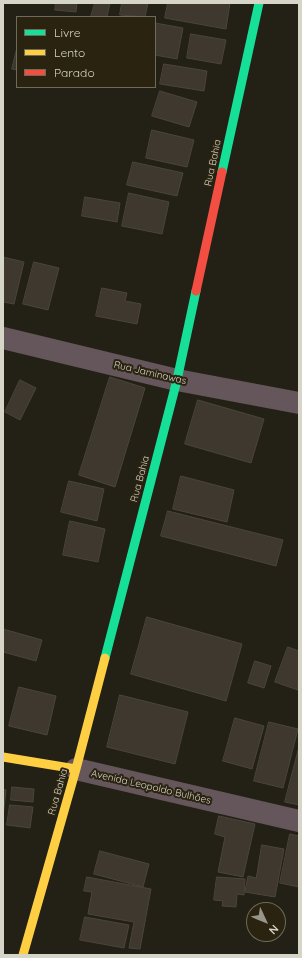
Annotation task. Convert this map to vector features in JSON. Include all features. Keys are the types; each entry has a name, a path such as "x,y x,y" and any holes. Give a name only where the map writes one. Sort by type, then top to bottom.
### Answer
{"street":[{"name":"Rua Bahia","path":"23,955 76,769 177,380 258,3"},
{"name":"Rua Jaminawas","path":"3,338 177,380 299,403"},
{"name":"Avenida Leopoldo Bulhões","path":"3,757 76,769 299,821"}],"building":[{"path":"56,3 77,3 76,12 55,10"},
{"path":"95,3 110,3 107,16 91,16"},
{"path":"122,3 148,3 145,16 120,15"},
{"path":"168,3 230,3 226,29 165,18"},
{"path":"156,23 183,28 177,59 156,55"},
{"path":"191,34 226,40 221,64 187,58"},
{"path":"16,52 16,70 12,69"},
{"path":"164,64 207,71 204,91 160,84"},
{"path":"160,91 197,102 189,127 152,116"},
{"path":"152,130 194,140 187,167 146,158"},
{"path":"133,162 183,173 177,196 127,185"},
{"path":"129,193 169,202 162,234 122,226"},
{"path":"85,197 120,203 117,222 82,216"},
{"path":"3,257 24,262 14,304 3,302"},
{"path":"34,262 59,268 48,310 23,304"},
{"path":"102,288 127,293 125,301 141,304 137,324 96,316"},
{"path":"110,377 145,388 115,487 79,475"},
{"path":"20,380 36,388 20,420 5,412"},
{"path":"198,400 264,419 251,463 185,444"},
{"path":"181,476 234,490 227,522 173,509"},
{"path":"69,481 104,489 97,521 61,512"},
{"path":"168,511 283,540 276,566 161,536"},
{"path":"70,521 105,529 98,562 63,555"},
{"path":"147,617 242,644 226,701 131,674"},
{"path":"3,629 42,640 36,661 3,652"},
{"path":"288,647 299,651 298,690 275,682"},
{"path":"255,661 271,666 264,688 248,683"},
{"path":"19,687 56,696 47,735 9,726"},
{"path":"120,695 188,712 175,764 107,747"},
{"path":"235,718 264,726 252,769 223,761"},
{"path":"269,722 298,729 283,788 254,781"},
{"path":"299,747 299,805 285,802"},
{"path":"12,787 34,789 33,802 11,800"},
{"path":"3,789 6,790 3,817"},
{"path":"10,805 33,807 30,828 7,825"},
{"path":"219,816 255,824 243,877 218,872 225,837 215,834"},
{"path":"290,834 299,836 299,887 280,883"},
{"path":"262,845 284,849 275,897 245,892 248,876 256,878"},
{"path":"100,851 149,864 143,887 94,874"},
{"path":"87,877 151,889 140,949 129,948 134,922 88,914 92,892 84,891"},
{"path":"217,877 245,879 244,895 237,894 236,907 222,906 223,901 214,900"},
{"path":"85,917 129,925 124,948 80,940"}],"traffic: fast":[{"path":"222,172 259,3"},
{"path":"105,658 177,380 196,291"}],"traffic: slow":[{"path":"23,955 76,769 105,658"},
{"path":"3,757 76,769"}],"traffic: jam":[{"path":"196,291 222,172"}]}
